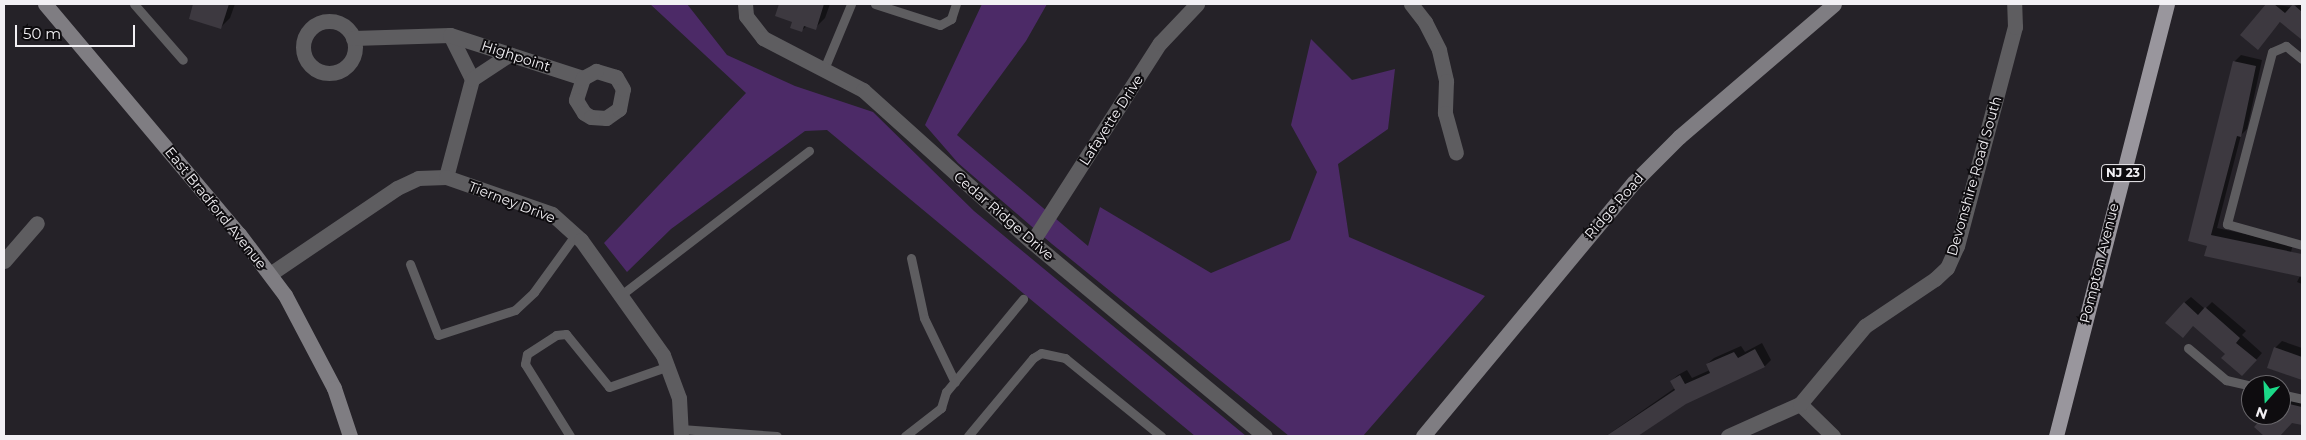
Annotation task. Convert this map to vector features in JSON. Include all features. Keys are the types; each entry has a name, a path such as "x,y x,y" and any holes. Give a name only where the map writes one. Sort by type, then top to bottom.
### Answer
{"main road":[{"name":"East Bradford Avenue","path":"45,4 270,274 299,319 334,388 350,436"},
{"name":"Ridge Road","path":"1423,436 1634,182 1679,137 1834,4"},
{"name":"Pompton Avenue","path":"2056,436 2167,4"}],"street":[{"name":"Cedar Ridge Drive","path":"745,4 746,16 763,38 863,90 1032,242 1265,436"},
{"name":"Lafayette Drive","path":"1032,242 1160,43 1197,4"},
{"path":"1411,4 1425,22 1439,50 1446,81 1445,113 1456,153"},
{"name":"Devonshire Road South","path":"1800,404 1865,326 1935,280 1951,261 2015,27 2014,4"},
{"name":"Highpoint","path":"353,38 450,35 583,78"},
{"name":"Highpoint","path":"450,35 472,79"},
{"path":"446,177 472,79 510,54"},
{"name":"Tierney Drive","path":"270,274 407,182 428,176 446,177 552,214 576,234 621,294 669,366 679,398 681,433"},
{"path":"4,261 37,223"},
{"path":"1728,436 1800,404 1833,436"}],"lane":[{"path":"134,4 182,60"},
{"path":"824,69 851,4"},
{"path":"875,4 940,25 951,19 956,4"},
{"path":"2302,59 2286,46 2272,52 2227,224 2302,245"},
{"path":"621,294 809,151"},
{"path":"410,264 438,335 516,310 534,292 576,234"},
{"path":"911,258 924,318 954,382"},
{"path":"905,436 941,408 946,392 1023,299"},
{"path":"570,436 525,364 527,354 556,336 566,334 609,387 669,366"},
{"path":"2188,348 2226,380 2241,384"},
{"path":"968,436 1033,358 1042,353 1065,358 1161,436"},
{"path":"681,433 777,436"}],"shaded area":[{"path":"650,4 687,4 727,55 795,86 873,112 974,211 1246,436 1195,436 827,130 805,131 671,229 627,272 604,243 746,93"},
{"path":"982,4 1047,4 1026,41 957,135 1088,246 1100,207 1211,273 1290,240 1317,172 1291,125 1311,39 1352,80 1395,69 1388,129 1338,164 1349,237 1485,296 1363,436 1289,436 1052,244 958,163 925,125"}],"building":[{"path":"193,4 229,4 221,29 189,19"},
{"path":"779,4 824,4 816,30 804,26 802,32 790,28 792,22 775,16"},
{"path":"2266,4 2274,4 2285,13 2293,4 2302,12 2302,40 2280,22 2258,50 2240,35"},
{"path":"2233,61 2256,66 2241,137 2237,136 2211,235 2302,254 2302,277 2204,256 2207,246 2188,241"},
{"path":"2184,302 2198,315 2205,307 2240,338 2236,343 2257,360 2241,375 2221,358 2225,354 2193,326 2183,338 2165,323"},
{"path":"2274,347 2302,357 2302,380 2291,375 2267,368"},
{"path":"1755,349 1765,367 1686,404 1638,436 1606,436 1675,390 1670,381 1680,375 1685,384 1710,373 1706,364 1734,352 1738,358"},
{"path":"2291,404 2302,407 2302,425 2292,423"},
{"path":"2256,425 2290,425 2280,436 2264,436 2254,427"}]}
